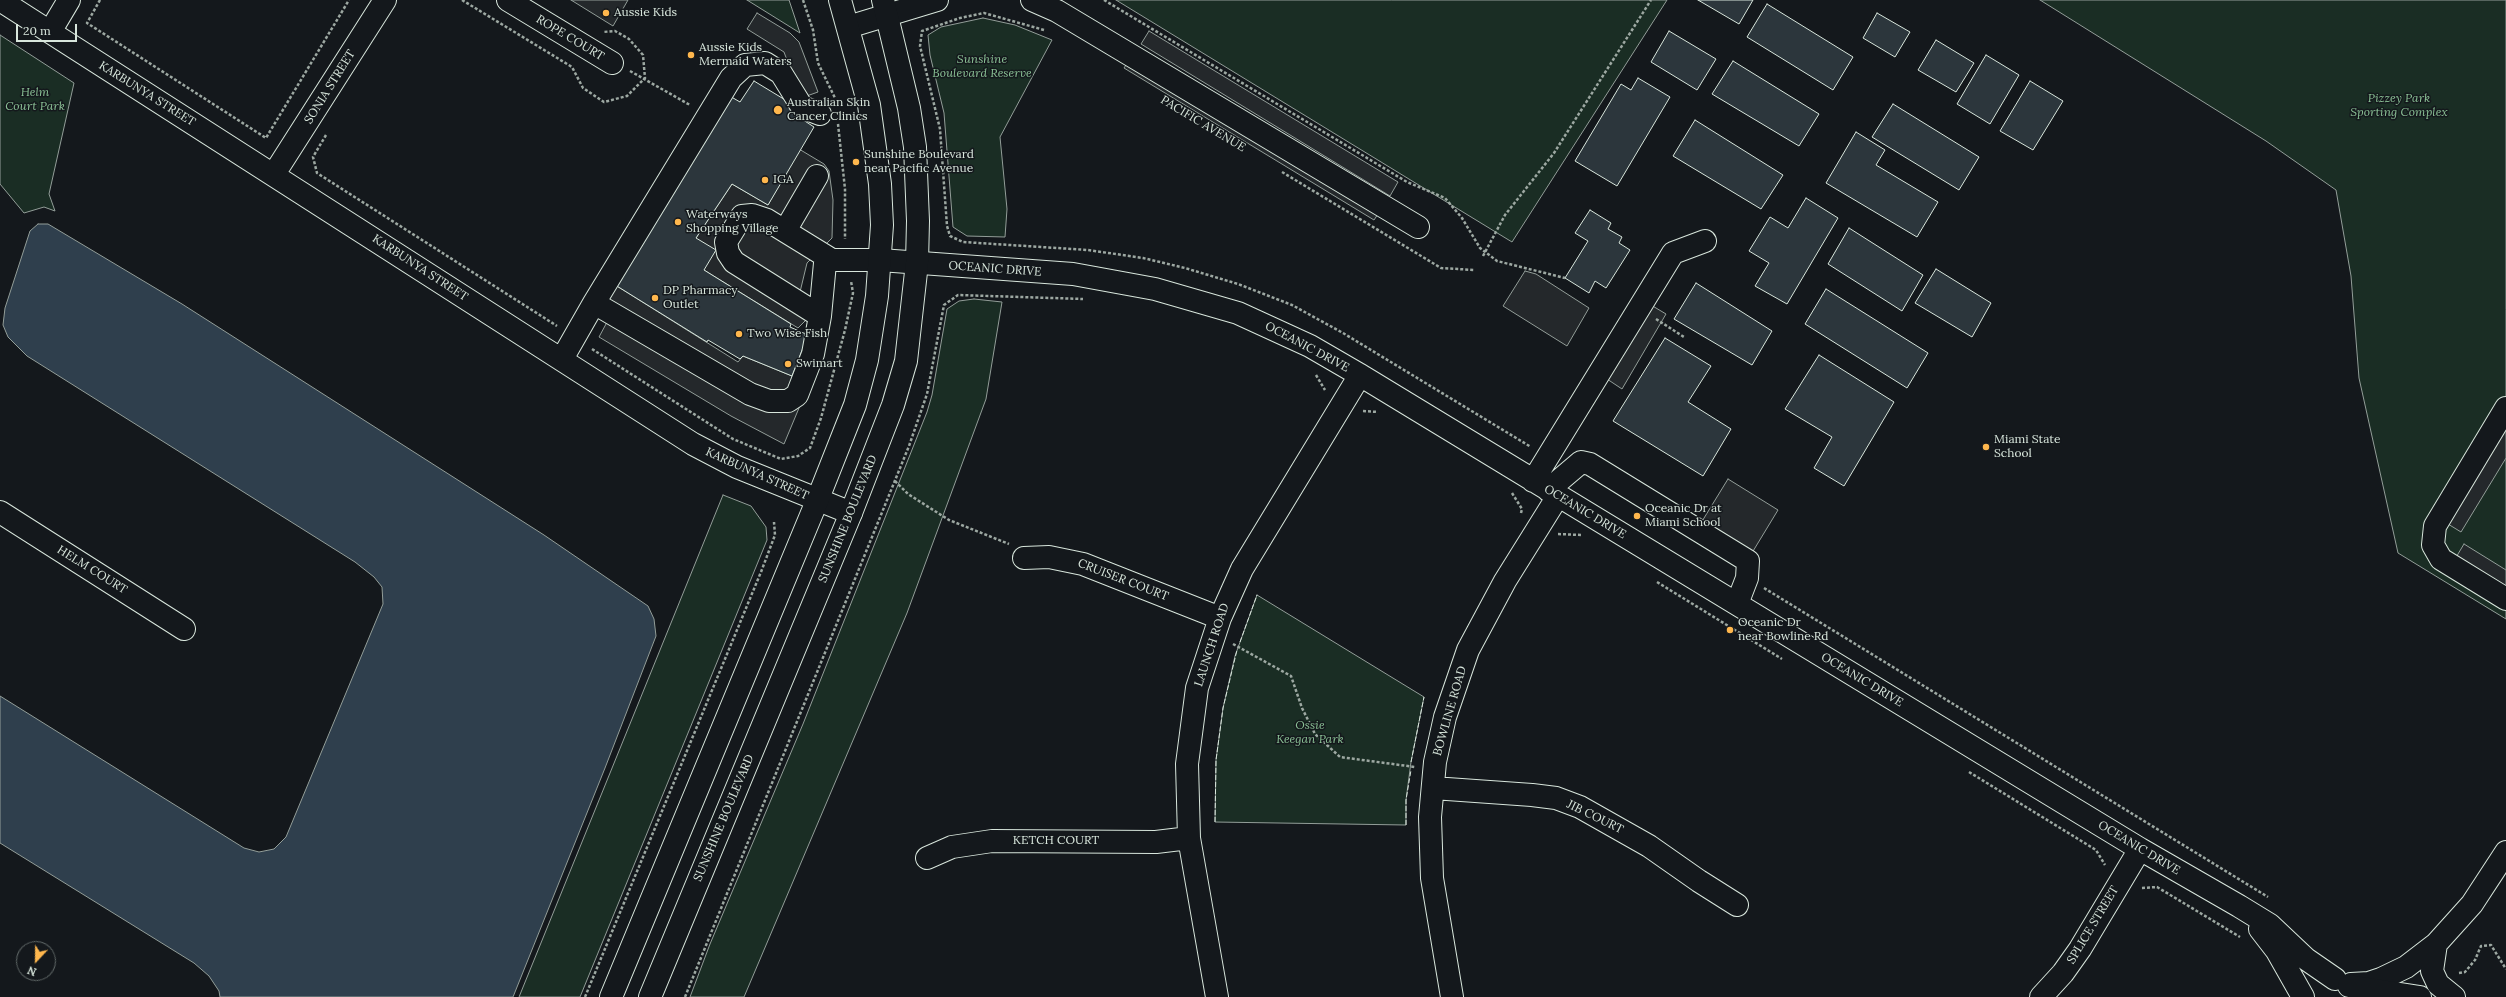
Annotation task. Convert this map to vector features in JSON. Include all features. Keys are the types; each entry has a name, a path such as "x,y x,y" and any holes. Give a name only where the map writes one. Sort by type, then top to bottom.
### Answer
{"street":[{"name":"KARBUNYA STREET","path":"0,0 274,174 693,444 737,467 817,501 851,513"},
{"path":"50,32 69,0"},
{"name":"SONIA STREET","path":"274,174 385,0"},
{"name":"ROPE COURT","path":"508,0 612,63"},
{"path":"611,997 817,501 857,398 876,309 882,225 876,145 865,86 840,0"},
{"path":"848,27 885,7 936,0"},
{"name":"PACIFIC AVENUE","path":"1032,0 1057,11 1418,227"},
{"name":"SUNSHINE BOULEVARD","path":"650,997 851,513 893,405 906,361 917,263 918,221 915,147 909,108 885,7"},
{"path":"562,359 594,303 731,78 745,65 765,63 781,73 802,107 832,112"},
{"path":"785,231 817,176"},
{"path":"594,303 750,394 777,403 788,401 796,395 813,354 820,316 828,262 785,231 767,220 752,215 742,216 726,242 728,253 734,262 820,316"},
{"name":"BOWLINE ROAD","path":"1452,997 1432,878 1430,843 1435,762 1445,717 1468,650 1505,581 1546,489 1639,308 1673,253 1705,241"},
{"name":"OCEANIC DRIVE","path":"828,262 880,260 1073,274 1154,289 1238,313 1275,329 1360,375 2140,849 2270,925 2306,959 2347,987"},
{"name":"LAUNCH ROAD","path":"1217,997 1188,838 1187,764 1197,688 1217,626 1257,542 1360,375"},
{"path":"2506,408 2435,526 2433,545 2441,559 2506,599"},
{"path":"1546,489 1581,462 1590,464 1748,561 1747,578 1737,604"},
{"name":"HELM COURT","path":"0,512 184,629"},
{"name":"CRUISER COURT","path":"1024,558 1049,557 1083,564 1217,626"},
{"name":"JIB COURT","path":"1433,788 1556,798 1580,807 1649,846 1699,881 1737,904"},
{"name":"KETCH COURT","path":"927,858 952,847 992,841 1156,842 1188,838"},
{"name":"SPLICE STREET","path":"2041,997 2063,973 2080,949 2140,849"},
{"path":"2347,987 2381,979 2406,967 2436,944 2472,904 2506,852"},
{"name":"OCEANIC DRIVE","path":"2239,906 2277,951 2303,997"},
{"path":"2436,944 2432,971 2438,984 2454,997"},
{"path":"2310,997 2317,985 2328,979 2347,987 2420,997"}],"path":[{"path":"100,0 87,23 266,138 349,0"},
{"path":"803,0 813,30 818,63 832,112 845,189 844,240"},
{"path":"1104,0 1407,182 1445,198 1485,253 1497,261 1565,278"},
{"path":"1483,256 1505,215 1554,154 1651,0"},
{"path":"950,236 947,226 940,129 920,46 922,31 960,18 984,13 1018,21 1047,31"},
{"path":"612,63 645,78 708,116"},
{"path":"329,130 313,157 317,172 449,255 733,439 781,459 798,456 810,448 821,418 845,330 853,293 851,281"},
{"path":"1275,168 1440,268 1474,270"},
{"path":"685,997 895,481 927,394 944,305 958,295 1085,299"},
{"path":"1639,308 1684,337"},
{"path":"1309,370 1316,375 1325,390"},
{"path":"1360,410 1380,412"},
{"path":"895,481 908,494 949,520 1009,544 1024,558"},
{"path":"1505,489 1512,493 1522,509 1521,517"},
{"path":"585,997 761,572 774,535 774,522"},
{"path":"1556,534 1581,535 1587,539"},
{"path":"1653,580 1790,663"},
{"path":"1217,626 1291,676 1302,708 1315,734 1340,756 1417,767 1418,760"},
{"path":"1965,770 2096,850 2105,865"},
{"path":"2139,889 2157,887 2241,938"},
{"path":"2454,974 2465,972 2475,960 2481,946 2491,945 2506,969"}],"green space":[{"path":"747,0 789,0 800,33"},
{"path":"1116,0 1667,0 1512,242"},
{"name":"Pizzey Park Sporting Complex","path":"2040,0 2506,0 2506,619 2398,553 2359,378 2351,276 2336,190 2266,141"},
{"name":"Sunshine Boulevard Reserve","path":"983,18 1015,25 1052,40 1000,137 1007,209 1005,237 967,236 953,227 944,113 930,55 928,35 941,27"},
{"name":"Helm Court Park","path":"0,35 74,83 49,194 55,211 44,207 24,213 0,184"},
{"path":"974,299 1002,302 986,399 907,613 744,997 690,997 710,944 803,724 927,412 932,395 947,309 959,301"},
{"path":"723,495 751,506 766,527 767,540 580,997 519,997"},
{"name":"Ossie Keegan Park","path":"1257,595 1424,697 1411,762 1406,800 1406,825 1215,822 1216,760 1223,708 1235,656"}],"shaded area":[{"name":"Aussie Kids","path":"571,0 628,0 613,26"},
{"path":"757,13 790,33 799,42 818,92 801,98 784,52 747,29"},
{"path":"1149,31 1398,182 1390,196 1141,44"},
{"path":"1128,62 1378,214 1374,220 1124,68"},
{"path":"799,149 824,164 829,171 833,200 832,238 807,263 800,292 807,319 798,328 704,270 696,238 732,184 768,205"},
{"path":"1525,271 1536,274 1589,308 1567,346 1503,306"},
{"path":"612,283 738,362 743,356 792,376 799,408 784,444 731,416 599,337 606,324"},
{"path":"1651,305 1666,314 1622,389 1607,379"},
{"path":"2506,429 2506,458 2461,532 2448,524"},
{"path":"1728,479 1778,510 1744,566 1693,536"},
{"path":"2464,544 2506,570 2506,590 2455,559"}],"water":[{"path":"38,224 48,224 182,304 544,535 648,606 654,619 656,636 513,997 220,997 219,991 209,976 194,963 0,843 0,696 244,848 259,852 274,849 286,837 383,604 382,587 374,577 355,562 27,356 8,337 3,325 5,308 30,231"}],"building":[{"path":"1698,0 1753,0 1739,24"},
{"path":"1767,4 1853,57 1833,90 1747,37"},
{"path":"1877,13 1910,32 1895,57 1863,38"},
{"path":"1669,31 1716,59 1697,90 1651,62"},
{"path":"1936,40 1974,63 1956,92 1918,70"},
{"path":"1986,55 2019,75 1990,124 1957,104"},
{"path":"1733,61 1819,114 1799,146 1712,94"},
{"path":"1638,78 1670,97 1617,186 1575,161 1621,84 1631,90"},
{"name":"Waterways Shopping Village","path":"754,81 787,101 791,112 814,127 768,205 732,184 696,238 716,250 704,270 791,324 790,327 808,335 792,376 743,356 740,359 708,340 707,342 612,283 728,95 740,102"},
{"path":"2030,81 2063,101 2033,150 2000,131"},
{"path":"1893,104 1979,157 1959,190 1872,137"},
{"path":"1695,120 1783,175 1761,209 1673,156"},
{"path":"1856,132 1885,150 1876,165 1938,202 1917,237 1826,183"},
{"path":"1806,198 1838,218 1787,304 1755,286 1769,263 1749,251 1770,217 1788,228"},
{"path":"1590,210 1611,223 1608,229 1622,237 1619,243 1630,250 1606,288 1595,281 1589,293 1565,278 1588,241 1575,233"},
{"path":"1849,228 1923,275 1902,311 1828,264"},
{"path":"1936,269 1991,303 1972,337 1915,303"},
{"path":"1696,283 1772,331 1752,365 1674,319"},
{"path":"1826,289 1928,353 1907,388 1805,324"},
{"path":"1665,338 1711,366 1688,402 1731,429 1703,476 1613,421"},
{"path":"1819,355 1894,402 1844,486 1814,468 1832,437 1785,409"}],"fence":[{"path":"1240,642 1257,595"},
{"path":"1215,822 1216,760 1223,708 1237,650"},
{"path":"1411,762 1424,697"},
{"path":"1406,825 1406,800 1411,770"}],"place":[{"name":"Aussie Kids","path":"606,13"},
{"name":"Aussie Kids Mermaid Waters","path":"691,55"},
{"name":"Australian Skin Cancer Clinics","path":"778,110"},
{"name":"Sunshine Boulevard near Pacific Avenue","path":"856,162"},
{"name":"IGA","path":"765,180"},
{"name":"Waterways Shopping Village","path":"678,222"},
{"name":"DP Pharmacy Outlet","path":"655,298"},
{"name":"Two Wise Fish","path":"739,334"},
{"name":"Swimart","path":"788,364"},
{"name":"Miami State School","path":"1986,447"},
{"name":"Oceanic Dr at Miami School","path":"1637,516"},
{"name":"Oceanic Dr near Bowline Rd","path":"1730,630"}]}
